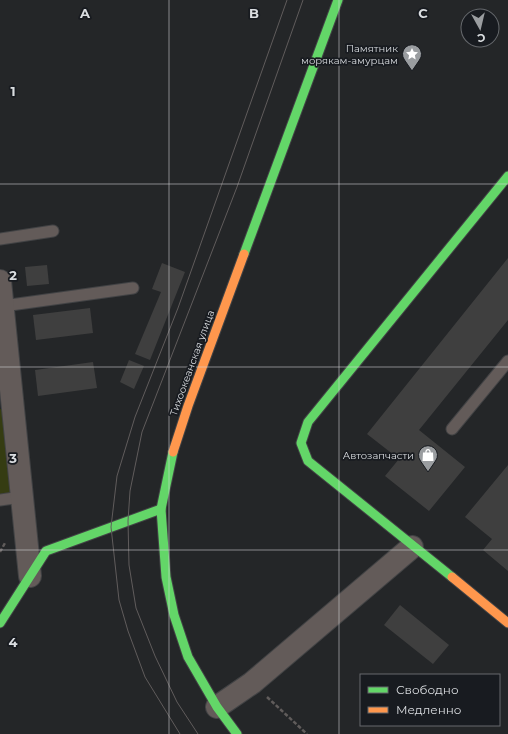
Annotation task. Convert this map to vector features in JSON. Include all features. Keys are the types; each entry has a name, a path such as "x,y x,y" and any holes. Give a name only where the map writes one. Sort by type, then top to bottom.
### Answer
{"street":[{"name":"Тихоокеанская улица","path":"237,734 217,707 188,657 174,615 166,577 161,509 171,458 188,406 338,0"},
{"path":"508,176 308,422 301,443 308,461 412,547 508,623"},
{"path":"0,281 11,499 30,576"},
{"path":"0,623 46,551 161,509"},
{"path":"217,707 252,683 412,547"}],"lane":[{"path":"0,239 53,231"},
{"path":"2,306 133,288"},
{"path":"452,429 508,360"}],"path":[{"path":"252,683 307,734"}],"green space":[{"path":"9,408 17,495 0,497 0,409"}],"building":[{"path":"508,258 508,320 419,430 465,467 429,511 385,476 399,459 367,434"},
{"path":"162,263 185,272 150,360 135,354 161,292 152,289"},
{"path":"47,265 49,284 27,286 25,267"},
{"path":"90,308 93,333 36,340 33,315"},
{"path":"129,360 144,366 134,389 120,382"},
{"path":"93,362 97,388 38,396 35,370"},
{"path":"508,465 508,571 483,550 492,539 465,517"},
{"path":"400,605 449,645 433,664 384,625"}],"tram line":[{"path":"180,734 145,677 128,631 119,600 111,527 117,476 135,417 178,308 287,0"},
{"path":"198,734 177,702 155,656 136,608 129,565 128,521 130,491 142,432 237,187 303,0"}],"traffic: fast":[{"path":"244,254 338,0"},
{"path":"452,577 308,461 301,443 308,422 508,176"},
{"path":"173,452 161,509 166,577 174,615 188,657 217,707 237,734"},
{"path":"0,623 46,551 161,509"}],"traffic: slow":[{"path":"173,452 188,406 244,254"},
{"path":"452,577 508,623"}],"place":[{"name":"Памятник морякам-амурцам","path":"412,71"},
{"name":"Автозапчасти","path":"428,472"}]}
